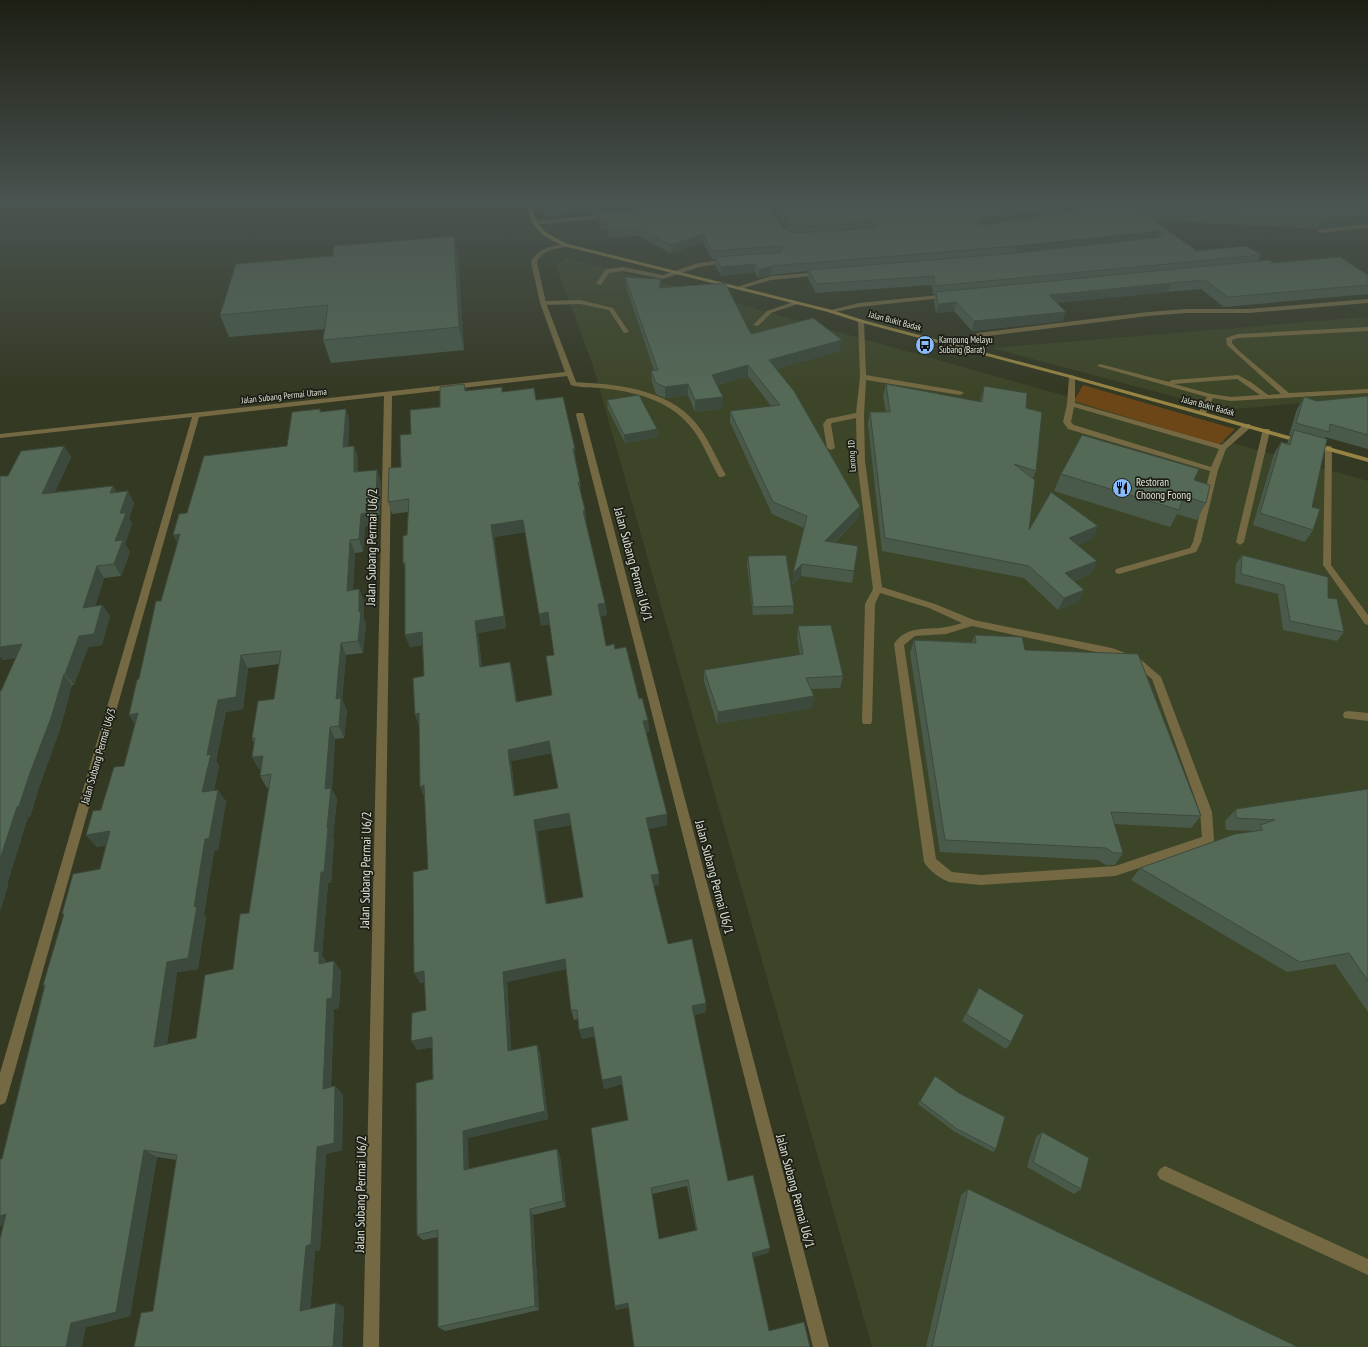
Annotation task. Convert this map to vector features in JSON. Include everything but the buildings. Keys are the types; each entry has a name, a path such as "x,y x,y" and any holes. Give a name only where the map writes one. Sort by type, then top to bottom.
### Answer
{"main road":[{"name":"Jalan Bukit Badak","path":"652,266 830,311 861,321 1072,377 1368,460"}],"street":[{"path":"535,266 543,303 573,384 598,385 615,388 655,398 674,407 692,423 722,475"},
{"path":"599,284 608,271 615,269 623,269 663,277 695,266"},
{"path":"740,287 771,278 830,273"},
{"path":"830,311 859,305 953,296"},
{"path":"962,348 972,337 978,335 1148,314 1186,311 1248,311 1368,300"},
{"path":"543,303 580,302 611,309 626,332"},
{"path":"756,325 769,312 796,302"},
{"name":"Lorong 1D","path":"861,321 863,377 860,414 861,461 878,589"},
{"path":"1288,396 1236,351 1229,344 1228,339 1238,336 1368,329"},
{"path":"1100,366 1211,396 1231,399 1368,391"},
{"name":"Jalan Subang Permai Utama","path":"0,436 570,374"},
{"path":"863,377 960,393"},
{"path":"1072,377 1071,404 1067,422 1071,427 1214,470"},
{"path":"1166,383 1238,377 1249,383 1267,397"},
{"name":"Jalan Subang Permai U6/2","path":"371,1347 388,394"},
{"path":"1202,413 1211,396"},
{"path":"1071,404 1223,448"},
{"path":"831,448 827,424 830,421 860,414"},
{"name":"Jalan Subang Permai U6/3","path":"0,1098 196,415"},
{"name":"Jalan Subang Permai U6/1","path":"580,415 821,1347"},
{"path":"1119,571 1193,550 1197,542 1214,470 1223,448 1247,426"},
{"path":"1240,542 1266,431"},
{"path":"1328,448 1327,565 1368,622"},
{"path":"867,722 870,604 878,589 932,606 972,623 1112,652 1136,661 1156,677 1206,812 1208,840 1115,871 981,880 949,877 930,862 899,644 902,638 916,632 941,631 972,623"},
{"path":"1348,715 1368,717"},
{"path":"1165,1174 1368,1267"}],"shaded area":[{"path":"556,266 597,266 686,289 1368,481 1368,1347 872,1347 593,366"},
{"path":"1368,317 1368,397 1224,410 992,348"},
{"path":"1083,385 1235,429 1219,445 1074,401"}],"place":[{"name":"Kampung Melayu Subang (Barat)","path":"925,345"},
{"name":"Restoran Choong Foong","path":"1122,488"}]}
